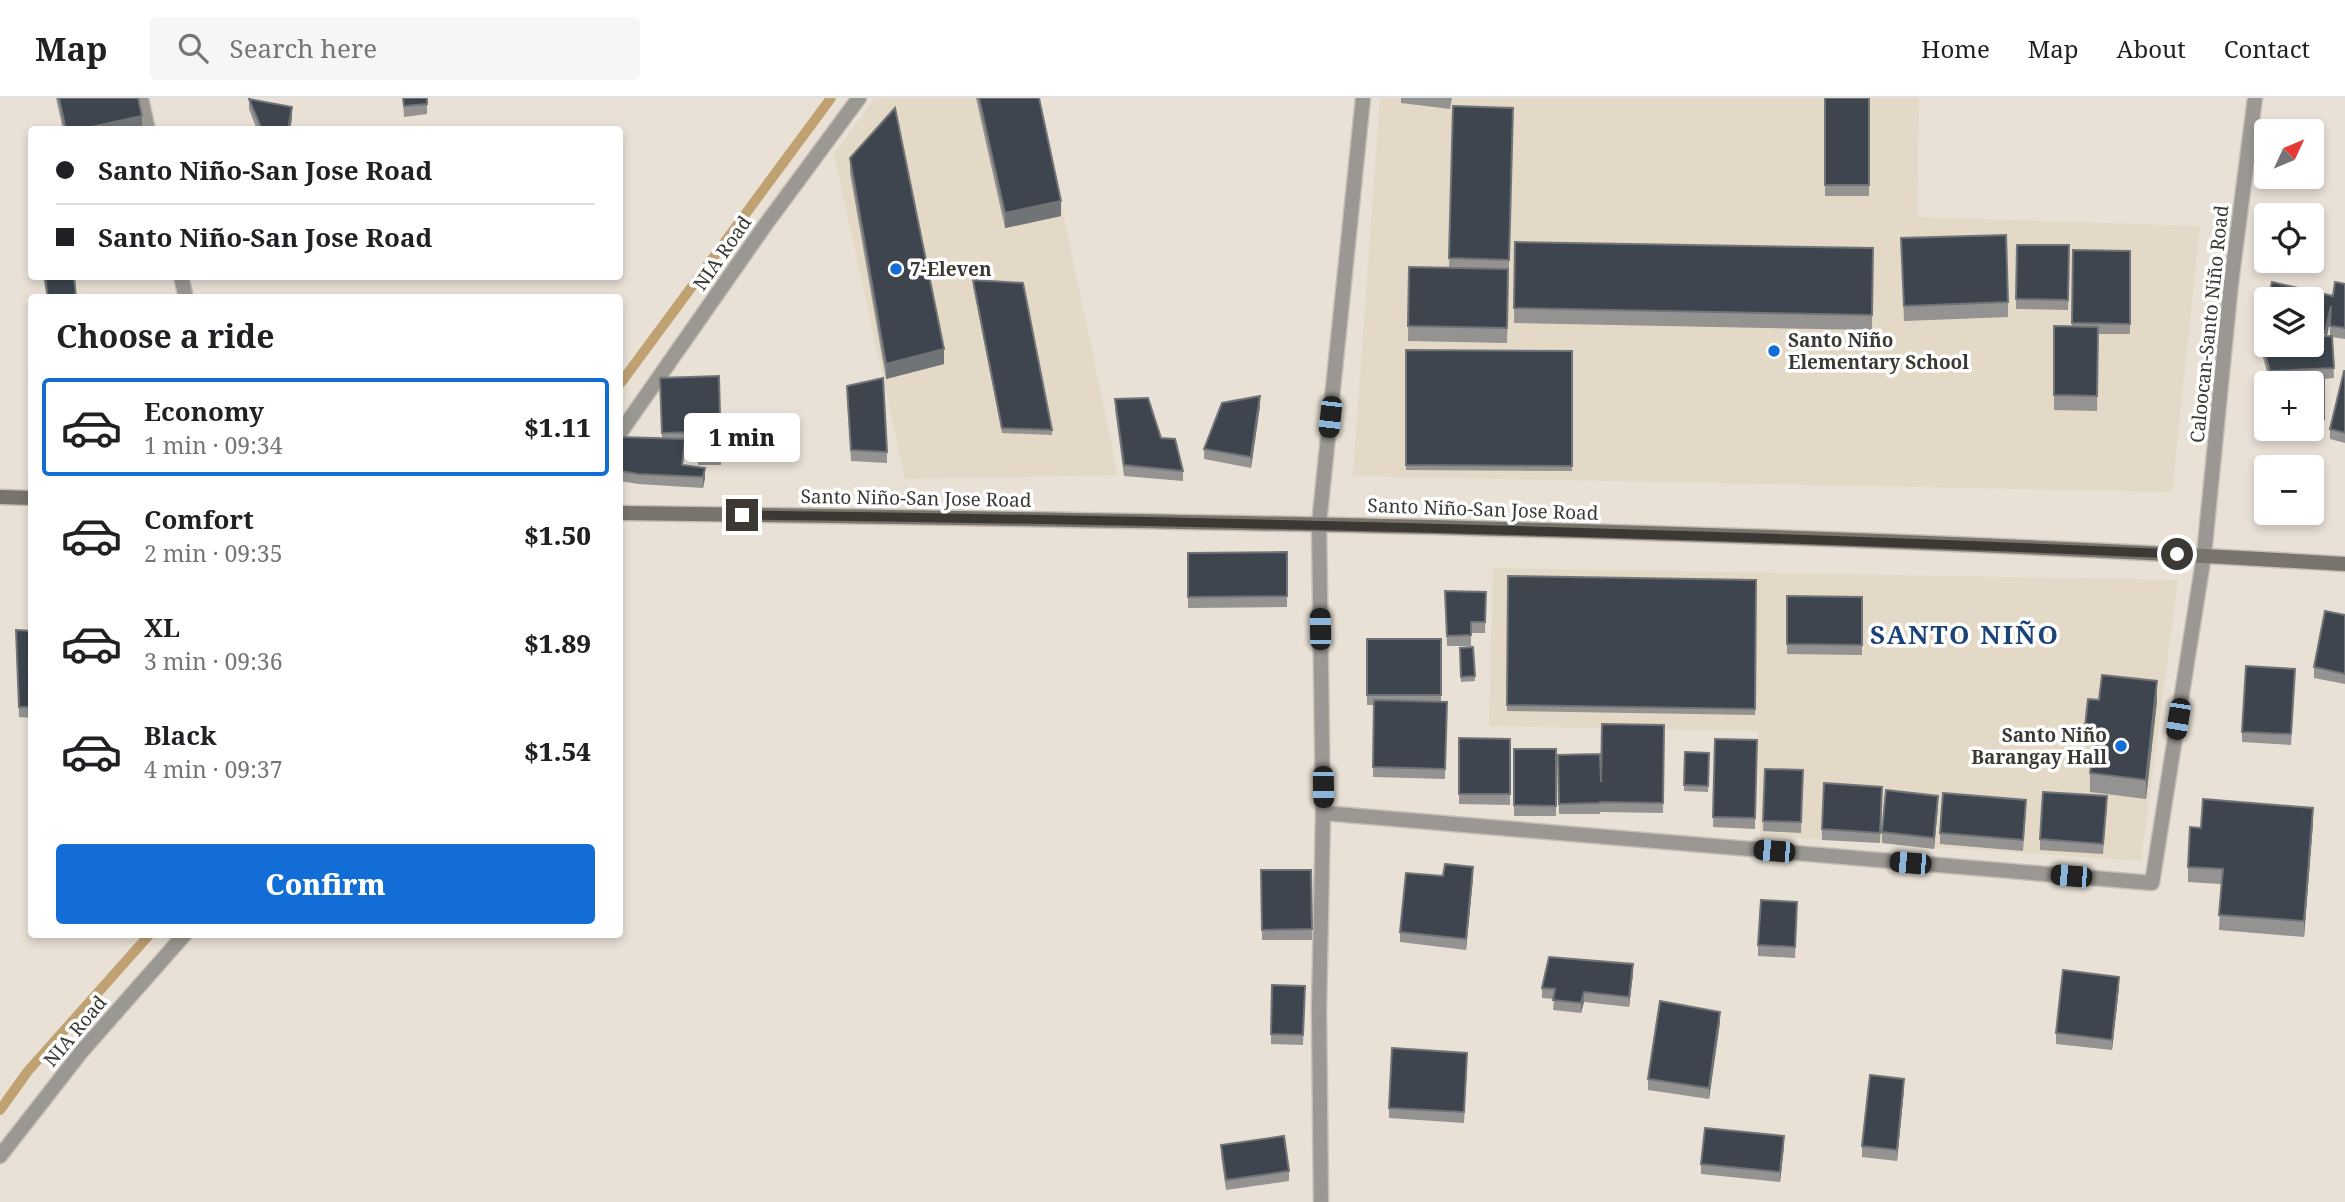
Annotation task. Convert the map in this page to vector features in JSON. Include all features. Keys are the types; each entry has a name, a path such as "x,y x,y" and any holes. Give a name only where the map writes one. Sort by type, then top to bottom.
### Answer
{"main road":[{"path":"0,497 28,498"},
{"name":"Santo Niño-San Jose Road","path":"623,513 1319,524 1728,536 2204,555 2345,564"}],"street":[{"path":"141,98 147,126"},
{"name":"NIA Road","path":"623,429 859,98"},
{"path":"1321,1202 1319,1010 1323,813 1319,524 1363,98"},
{"name":"Caloocan-Santo Niño Road","path":"1323,813 2152,883 2204,555 2231,283 2255,98"},
{"name":"NIA Road","path":"0,1156 82,1051 181,938"}],"shaded area":[{"path":"875,98 1039,98 1118,475 905,479 834,154"},
{"name":"Santo Niño Elementary School","path":"1380,98 1919,98 1917,217 2200,226 2172,492 1353,476"},
{"path":"1493,568 2178,580 2141,861 1760,835 1758,731 1489,726"}],"building":[{"path":"59,98 138,98 142,116 96,126 65,126"},
{"path":"403,98 427,98 427,104 404,106"},
{"path":"979,98 1039,98 1061,201 1005,213"},
{"path":"1825,98 1869,98 1869,185 1825,185"},
{"path":"249,99 292,107 289,126 260,126"},
{"path":"1453,106 1513,108 1509,260 1449,258"},
{"name":"7-Eleven","path":"895,108 944,349 886,364 850,158"},
{"path":"2006,235 2008,302 1904,306 1901,238"},
{"path":"1515,242 1873,248 1872,315 1514,308"},
{"path":"2017,245 2069,245 2068,300 2016,299"},
{"path":"2073,250 2130,251 2130,324 2072,323"},
{"path":"1409,267 1508,269 1507,328 1408,326"},
{"path":"46,280 74,280 76,294 47,294"},
{"path":"973,280 1023,283 1052,430 1002,428"},
{"path":"2272,282 2294,287 2271,287"},
{"path":"2335,282 2345,284 2345,328 2330,326 2331,306 2325,333 2324,294 2333,296"},
{"path":"2054,326 2098,327 2097,396 2054,395"},
{"path":"2324,336 2332,336 2334,368 2270,371 2266,357 2324,357"},
{"path":"1406,350 1572,351 1572,466 1406,465"},
{"path":"2345,371 2345,433 2330,429"},
{"path":"719,376 721,454 698,455 697,432 662,433 660,378"},
{"path":"883,378 887,452 851,450 847,386"},
{"path":"1260,396 1251,457 1204,449 1222,403"},
{"path":"1148,398 1161,438 1175,439 1183,471 1124,465 1115,399"},
{"path":"623,437 685,439 682,465 705,468 703,477 623,472"},
{"path":"1287,552 1287,596 1188,597 1188,553"},
{"path":"1508,576 1756,580 1755,709 1507,705"},
{"path":"1445,591 1486,592 1485,622 1471,622 1471,635 1447,636"},
{"path":"1787,596 1862,597 1862,645 1787,644"},
{"path":"2325,611 2345,615 2345,674 2314,667"},
{"path":"16,630 28,631 28,707 19,707"},
{"path":"1367,639 1441,639 1441,695 1367,695"},
{"path":"1473,647 1475,676 1461,677 1460,648"},
{"path":"2246,666 2295,669 2291,734 2242,732"},
{"name":"Santo Niño Barangay Hall","path":"2102,675 2157,681 2146,780 2090,773 2096,728 2085,726 2088,699 2099,700"},
{"path":"1374,700 1447,702 1445,769 1373,767"},
{"path":"1602,724 1664,725 1663,803 1559,804 1558,755 1600,754 1601,782"},
{"path":"1459,738 1510,739 1510,794 1459,794"},
{"path":"1715,739 1757,740 1755,818 1713,817"},
{"path":"1514,749 1556,749 1556,806 1514,805"},
{"path":"1685,752 1709,753 1708,786 1684,785"},
{"path":"1765,769 1803,770 1801,822 1763,821"},
{"path":"1824,783 1882,787 1880,833 1822,829"},
{"path":"1886,790 1938,796 1934,838 1882,832"},
{"path":"2043,792 2107,796 2103,844 2040,839"},
{"path":"1943,793 2026,800 2023,840 1940,833"},
{"path":"2203,799 2313,808 2304,921 2219,915 2223,869 2188,867 2190,827 2201,828"},
{"path":"1445,864 1473,867 1466,939 1400,932 1406,873 1443,876"},
{"path":"1261,870 1311,870 1312,929 1262,930"},
{"path":"1761,900 1797,902 1795,947 1758,945"},
{"path":"1549,957 1633,964 1629,997 1584,992 1581,1003 1553,1000 1555,989 1542,988"},
{"path":"2063,970 2119,977 2112,1040 2056,1033"},
{"path":"1272,985 1305,986 1303,1035 1271,1034"},
{"path":"1660,1001 1720,1012 1709,1088 1648,1079"},
{"path":"1392,1048 1467,1053 1464,1112 1389,1108"},
{"path":"1870,1075 1904,1079 1897,1150 1862,1146"},
{"path":"1705,1128 1784,1136 1780,1172 1701,1164"},
{"path":"1284,1136 1289,1171 1226,1180 1221,1145"}],"waterway":[{"path":"623,380 831,98"},
{"path":"0,1110 28,1071 146,938"}],"place":[{"name":"7-Eleven","path":"896,269"},
{"name":"Santo Niño Elementary School","path":"1774,351"},
{"name":"Santo Niño Barangay Hall","path":"2121,746"}],"district":[{"name":"SANTO NIÑO","path":"1965,635"}],"route":[{"path":"742,515 1372,525 2177,554"}]}
